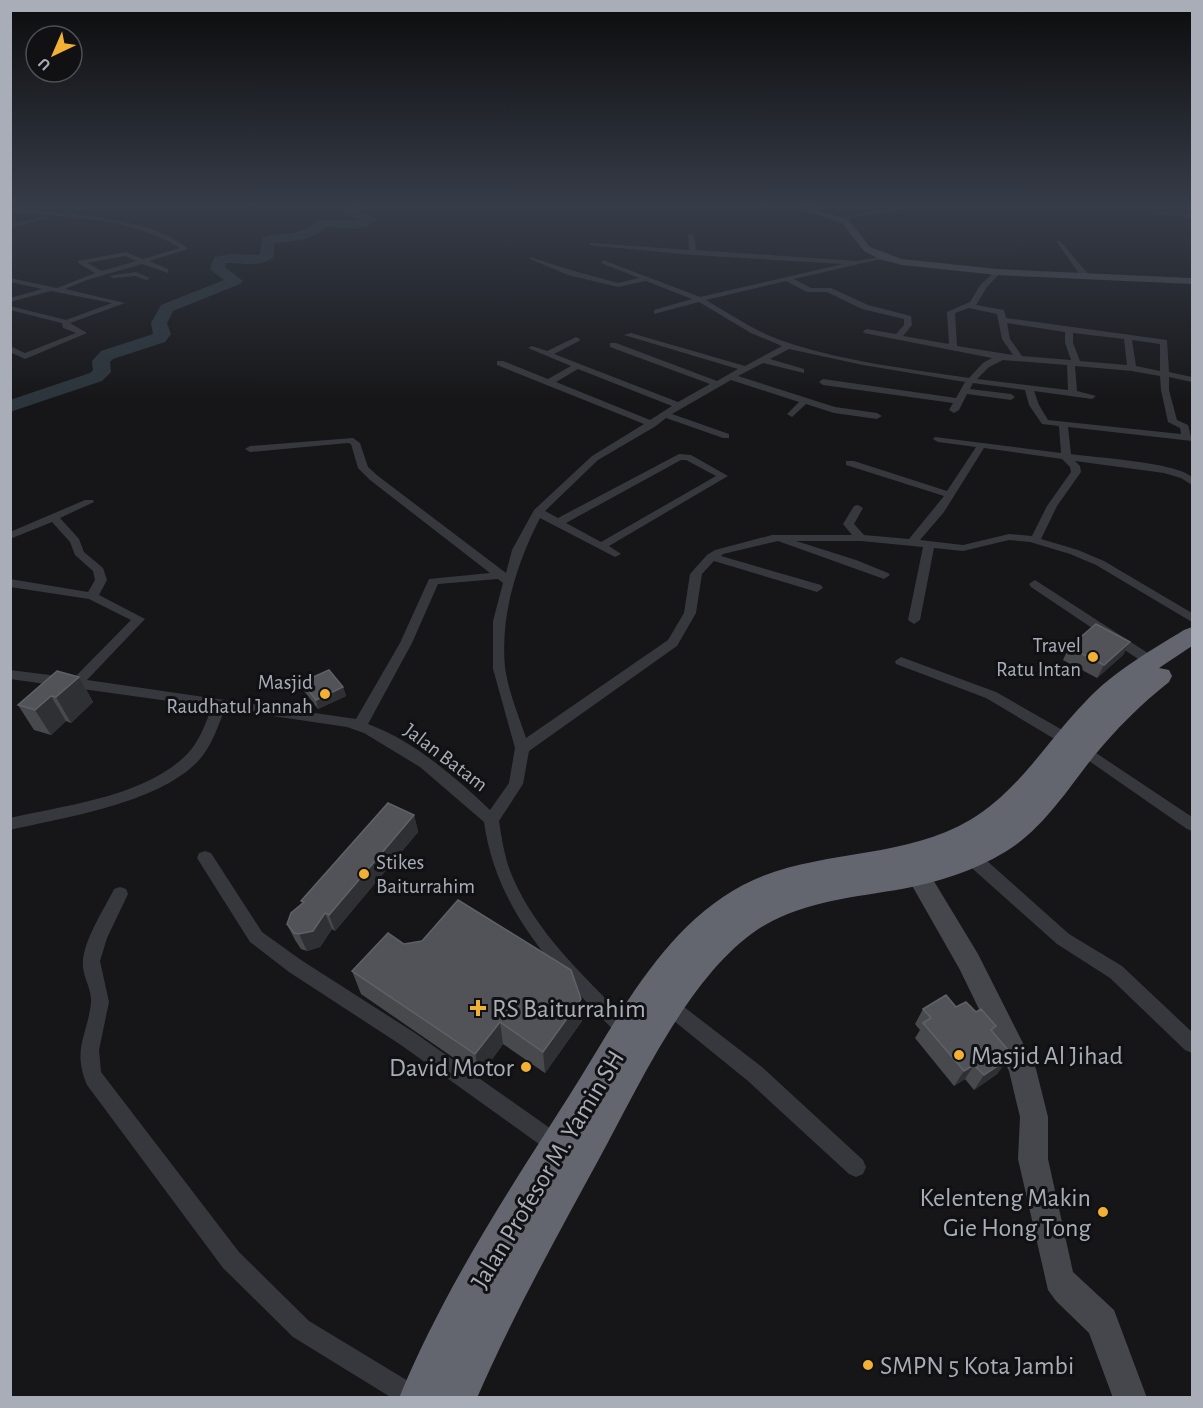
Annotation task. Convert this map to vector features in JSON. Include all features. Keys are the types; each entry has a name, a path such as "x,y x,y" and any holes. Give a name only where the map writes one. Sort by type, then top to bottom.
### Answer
{"highway":[{"name":"Jalan Profesor M. Yamin SH","path":"454,1398 505,1288 644,1044 696,969 724,938 752,916 780,903 813,893 918,875 971,857 1023,822 1076,745 1094,708 1125,681 1192,635"},
{"name":"Jalan Profesor M. Yamin SH","path":"421,1398 483,1274 559,1146 628,1034 675,965 699,937 725,913 753,894 806,876 900,859 954,843 1005,810 1076,745 1140,691 1192,654"}],"main road":[{"path":"984,272 1192,281"},
{"path":"918,875 969,962 1022,1069 1034,1117 1033,1159 1059,1279 1067,1290 1102,1322 1130,1398"}],"street":[{"path":"10,300 57,288 103,272"},
{"path":"568,272 618,285 646,279"},
{"path":"628,272 699,299 754,331 788,346 829,374 956,406 970,380 994,360 1002,357"},
{"path":"657,312 699,299 824,272"},
{"path":"1081,272 1086,278"},
{"path":"98,273 110,277 136,274 146,278"},
{"path":"969,306 997,273"},
{"path":"10,280 121,303 66,322 10,308"},
{"path":"789,280 810,290 828,290 865,307 908,318 908,325 898,337"},
{"path":"953,349 951,312 969,306 1000,312 1006,339 1019,358"},
{"path":"1003,320 1164,342 1167,374 1165,390 1173,422 1185,427 1189,437 1043,420 1034,405 1029,388"},
{"path":"10,348 25,356 83,333 66,326 66,322"},
{"path":"1069,330 1069,343 1074,362 1073,393"},
{"path":"867,331 1002,357 1132,368 1192,379"},
{"path":"628,335 747,369"},
{"path":"1128,338 1132,368"},
{"path":"546,354 576,339"},
{"path":"613,345 718,384"},
{"path":"491,820 516,784 522,748 500,669 499,621 505,579 538,512 595,458 679,406 788,346"},
{"path":"532,348 679,406"},
{"path":"653,360 672,348"},
{"path":"763,360 801,371"},
{"path":"500,363 653,424"},
{"path":"550,382 578,366"},
{"path":"829,374 970,380 1092,396"},
{"path":"731,377 834,410 877,416"},
{"path":"964,391 1011,397"},
{"path":"792,414 804,401"},
{"path":"666,415 726,436"},
{"path":"1035,540 1052,506 1076,472 1075,466 1066,457 1063,424"},
{"path":"939,439 1175,472 1192,482"},
{"path":"250,449 350,440 355,443 363,468 505,579"},
{"path":"914,620 920,578 921,544 983,446"},
{"path":"559,522 679,457 688,457 723,476 601,546"},
{"path":"850,464 950,495"},
{"path":"10,536 89,502"},
{"path":"858,508 848,524 861,538"},
{"path":"538,512 615,554"},
{"path":"53,517 75,541 79,553 99,570 101,580 92,597"},
{"path":"522,748 673,643 690,613 696,574 711,557 725,550 772,538 861,538 963,548 1009,537 1035,540 1100,563 1192,618"},
{"path":"772,538 852,561 884,575"},
{"path":"711,557 817,588"},
{"path":"360,725 406,643 434,582 439,578 505,579"},
{"path":"10,583 92,597 139,619 78,682"},
{"path":"1035,584 1152,662"},
{"path":"901,661 991,695 1076,745 1192,825"},
{"name":"Jalan Batam","path":"10,674 78,682 360,725 413,754 459,789 491,820 499,867 541,940 628,1034"},
{"path":"10,824 119,796 165,779 194,757 221,703"},
{"path":"971,857 1063,939 1116,972 1192,1044"},
{"path":"205,858 256,937 408,1039 559,1146"},
{"path":"120,894 92,955 92,978 100,995 88,1055 89,1069 94,1078 239,1268 301,1329 415,1398"},
{"path":"669,1006 756,1074 856,1167"}],"building":[{"path":"1096,624 1130,642 1104,665 1069,647"},
{"path":"329,670 343,687 316,700 302,682"},
{"path":"57,671 79,677 56,697 51,696 35,710 18,705"},
{"path":"388,803 414,815 329,915 325,913 313,931 294,933 287,924 291,913 304,902 301,901"},
{"name":"RS Baiturrahim","path":"458,900 571,970 581,999 543,1052 500,1022 475,1054 352,971 388,933 404,944 422,941"},
{"path":"946,995 956,1007 966,1002 976,1012 981,1009 996,1026 991,1030 1009,1051 1003,1055 1008,1059 984,1075 974,1065 964,1071 923,1023 931,1018 923,1009"}],"waterway":[{"path":"10,406 96,377 102,372 101,361 107,355 159,338 163,334 159,323 167,308 235,281 221,272"}],"place":[{"name":"Travel Ratu Intan","path":"1093,657"},
{"name":"Masjid Raudhatul Jannah","path":"325,694"},
{"name":"Stikes Baiturrahim","path":"364,874"},
{"name":"RS Baiturrahim","path":"478,1008"},
{"name":"Masjid Al Jihad","path":"959,1055"},
{"name":"David Motor","path":"526,1067"},
{"name":"Kelenteng Makin Gie Hong Tong","path":"1103,1212"},
{"name":"SMPN 5 Kota Jambi","path":"868,1365"}]}
